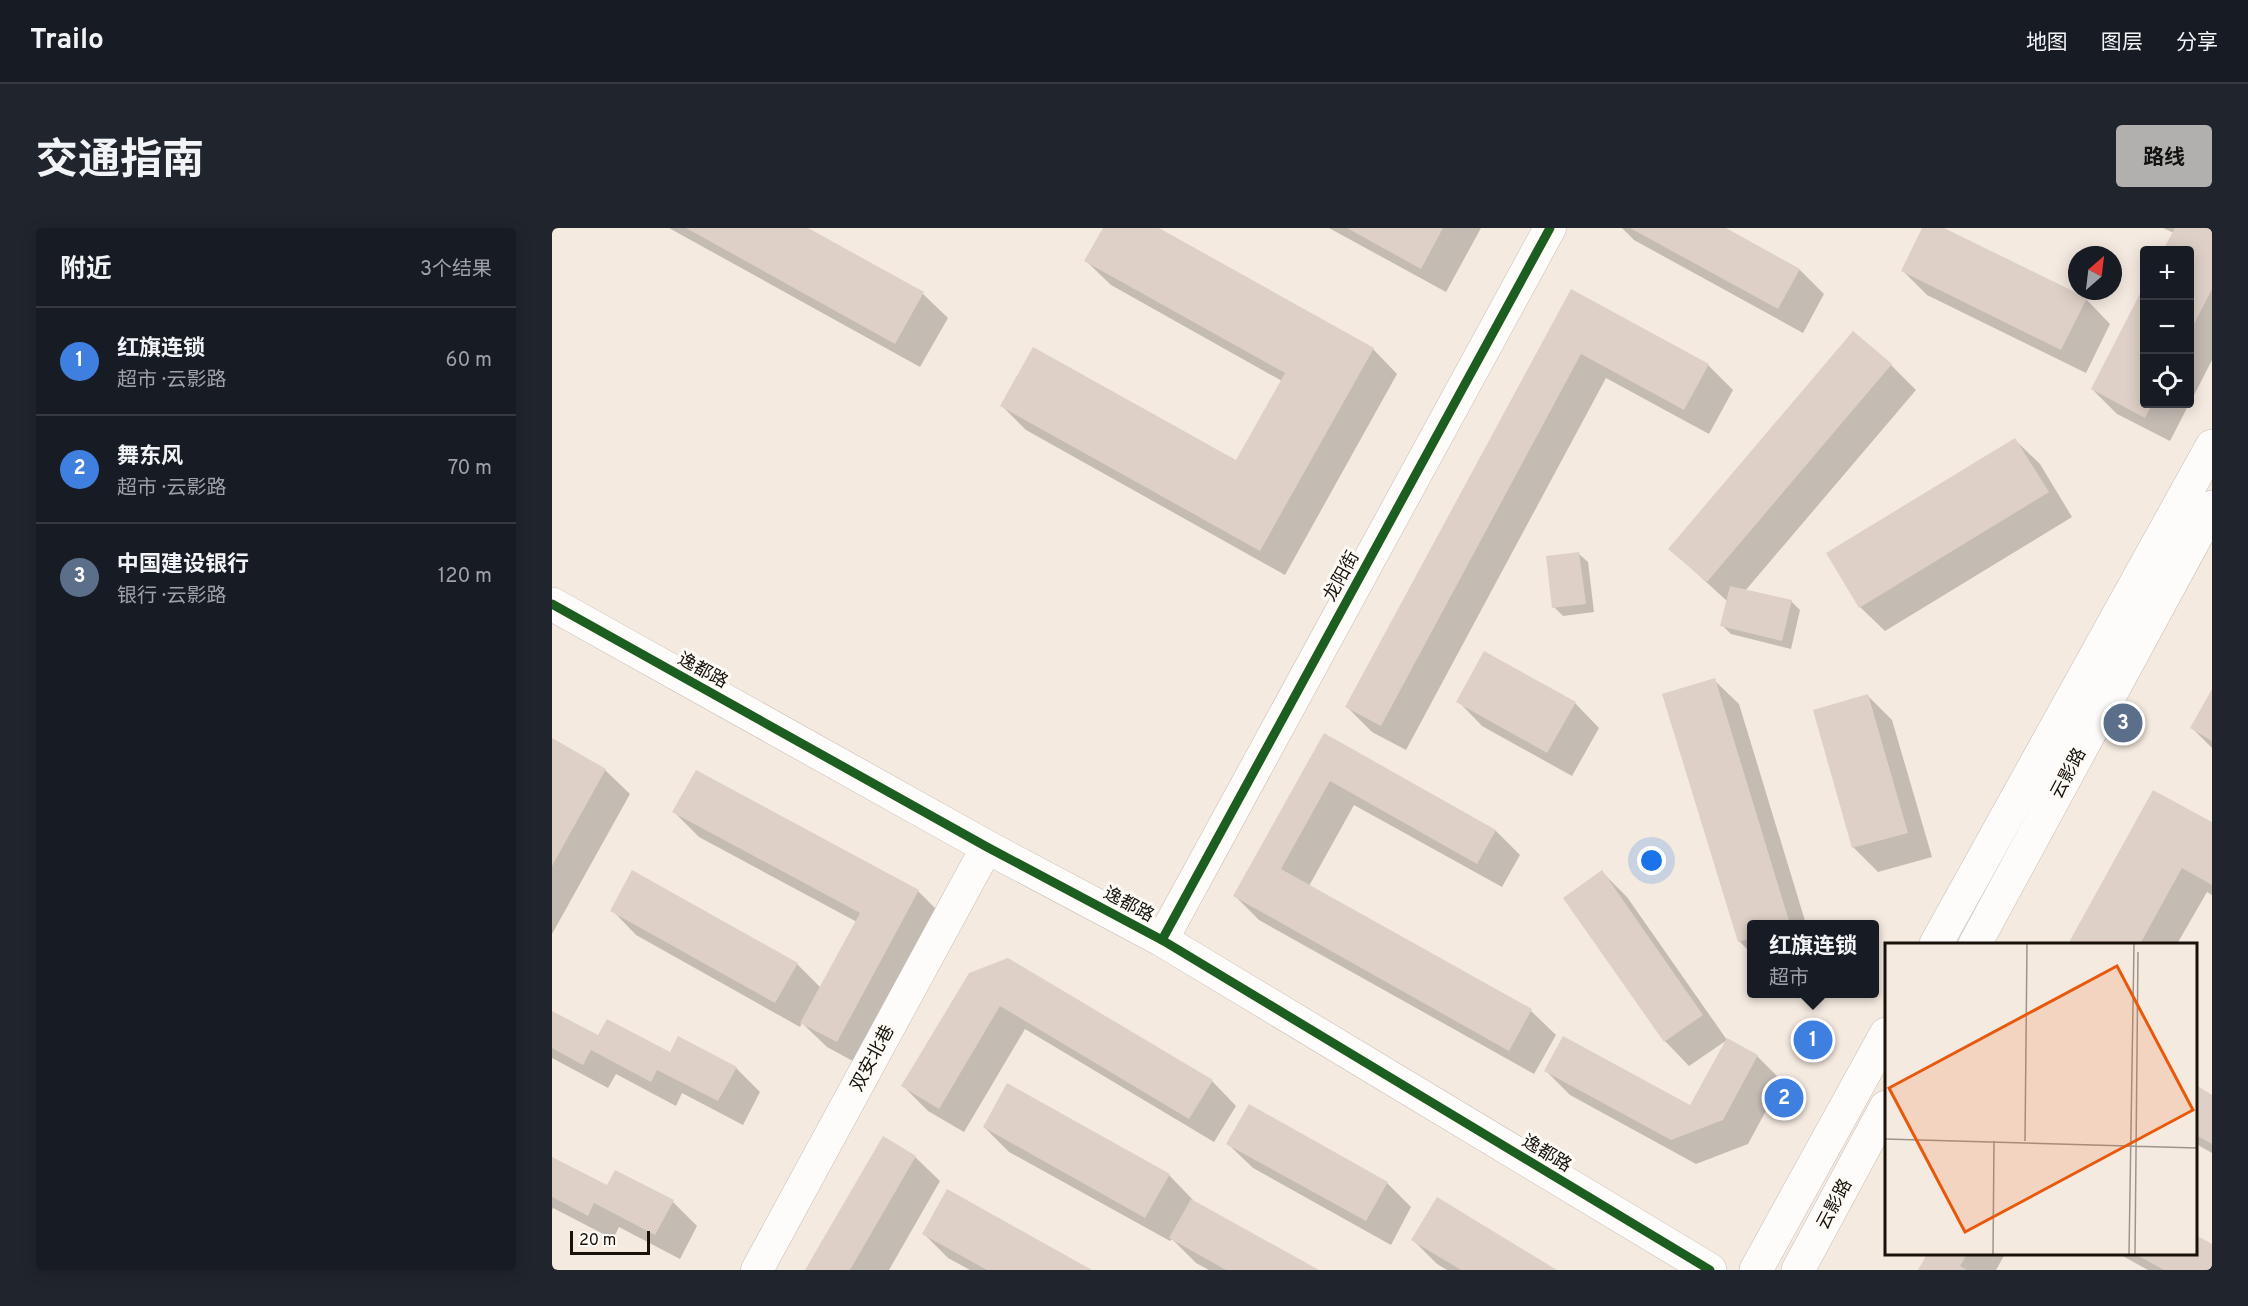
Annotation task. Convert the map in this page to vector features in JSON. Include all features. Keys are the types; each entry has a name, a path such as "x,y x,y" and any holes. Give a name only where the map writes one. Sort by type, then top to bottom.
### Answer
{"street":[{"name":"龙阳街","path":"1162,940 1550,228"},
{"path":"1937,943 2212,446"},
{"name":"云影路","path":"1976,943 2212,507"},
{"name":"逸都路","path":"552,604 987,847 1162,940 1710,1270"},
{"name":"双安北巷","path":"758,1270 987,847"},
{"path":"1756,1270 1885,1038"},
{"name":"云影路","path":"1798,1270 1885,1111"}],"building":[{"path":"686,228 808,228 924,292 895,344"},
{"path":"1103,228 1159,228 1374,348 1260,551 1000,406 1033,347 1236,460 1285,373 1084,261"},
{"path":"1347,228 1443,228 1421,269"},
{"path":"1630,228 1726,228 1800,269 1778,309"},
{"path":"1922,228 1944,228 2068,289 2068,300 2086,300 2061,350 1901,271"},
{"path":"2175,228 2212,228 2212,289 2194,324 2194,246 2165,246"},
{"path":"1571,289 1709,364 1684,410 1581,354 1381,726 1345,707"},
{"path":"2140,294 2140,408 2150,408 2145,418 2091,389"},
{"path":"1853,331 1892,364 1707,582 1668,549"},
{"path":"2015,438 2049,492 1859,608 1826,553"},
{"path":"1579,552 1586,604 1552,608 1546,556"},
{"path":"1730,586 1792,600 1782,641 1720,626"},
{"path":"1484,651 1576,702 1547,753 1456,702"},
{"path":"1715,678 1789,920 1747,920 1747,939 1738,942 1662,694"},
{"path":"2212,689 2212,741 2190,728"},
{"path":"1868,694 1908,833 1852,848 1813,710"},
{"path":"1324,733 1496,830 1477,864 1330,781 1281,869 1532,1009 1509,1051 1233,896"},
{"path":"552,738 606,769 552,866"},
{"path":"696,770 919,890 837,1042 800,1023 860,913 672,812"},
{"path":"2153,790 2212,822 2212,885 2182,868 2141,943 2069,943"},
{"path":"632,870 798,963 775,1003 610,911"},
{"path":"1602,870 1703,1015 1664,1042 1563,898"},
{"path":"1008,958 1213,1080 1189,1119 1000,1006 939,1109 901,1086 969,973"},
{"path":"552,1011 598,1035 607,1019 670,1052 678,1036 737,1067 718,1101 657,1070 651,1082 591,1050 583,1065 552,1048"},
{"path":"1563,1036 1690,1105 1727,1038 1758,1055 1723,1120 1671,1140 1544,1071"},
{"path":"1007,1083 1170,1174 1145,1218 983,1127"},
{"path":"2197,1086 2212,1095 2212,1144 2197,1136"},
{"path":"1249,1104 1388,1182 1366,1221 1226,1144"},
{"path":"883,1136 916,1156 850,1270 805,1270"},
{"path":"552,1157 607,1185 615,1170 674,1200 655,1235 594,1203 588,1216 552,1197"},
{"path":"947,1189 1092,1270 987,1270 922,1234"},
{"path":"1437,1197 1557,1270 1461,1270 1411,1240"},
{"path":"1191,1199 1319,1270 1226,1270 1169,1238"},
{"path":"2197,1236 2212,1244 2212,1270 2164,1270 2137,1255 2197,1255"},
{"path":"1926,1255 1966,1255 1960,1266 1967,1270 1918,1270"}],"cycle path":[{"path":"1162,940 1550,228"},
{"path":"552,604 987,847 1162,940 1710,1270"}],"place":[{"name":"中国建设银行","path":"2123,723"},
{"name":"红旗连锁","path":"1813,1040"},
{"name":"舞东风","path":"1784,1098"}]}
